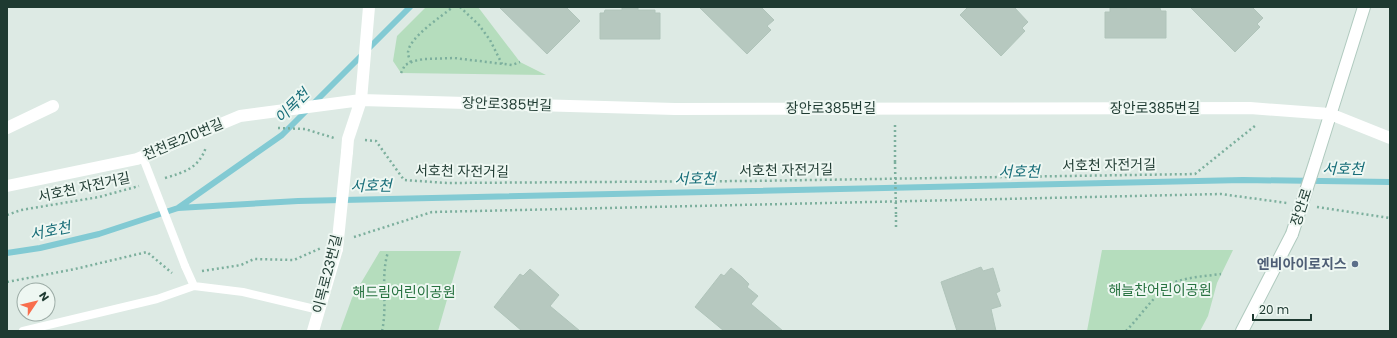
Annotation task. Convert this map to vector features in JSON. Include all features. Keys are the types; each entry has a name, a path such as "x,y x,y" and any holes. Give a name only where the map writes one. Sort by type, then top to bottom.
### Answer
{"street":[{"path":"361,100 369,7"},
{"name":"장안로","path":"1242,331 1292,234 1364,7"},
{"name":"장안로385번길","path":"361,100 675,109 895,108 1273,110 1330,114 1390,138"},
{"name":"천천로210번길","path":"7,186 143,160 204,131 240,116 361,100"},
{"name":"이목로23번길","path":"313,331 319,310 331,248 348,139 361,100"},
{"path":"7,128 53,106"}],"lane":[{"path":"143,160 194,286"},
{"path":"23,331 157,299 194,286 243,292 319,310"}],"path":[{"path":"411,62 408,54 411,44 417,36 453,7"},
{"path":"460,7 479,25 490,40 502,65"},
{"path":"401,73 405,65 424,59 454,58 502,65 512,65 520,62"},
{"path":"895,108 896,230"},
{"name":"서호천 자전거길","path":"272,128 305,129 332,138 376,141 404,180 447,183 740,181 1195,174 1235,144 1273,110"},
{"path":"159,180 190,170 203,156 206,145 204,131"},
{"name":"서호천 자전거길","path":"7,215 21,210 99,197 144,184"},
{"path":"347,239 432,212 1221,194 1290,204"},
{"path":"1313,207 1390,218"},
{"path":"7,282 75,269 147,252 175,275 187,269 241,265 254,259 294,260 331,248"},
{"path":"382,331 385,307 383,274 388,252"},
{"path":"1126,331 1156,298 1176,282 1198,276 1221,274"}],"green space":[{"path":"426,7 478,7 520,62 546,75 401,73 393,61 397,36"},
{"name":"해늘찬어린이공원","path":"1102,250 1233,250 1217,283 1208,316 1200,331 1087,331"},
{"name":"해드림어린이공원","path":"380,251 461,251 438,331 340,331 352,298"}],"building":[{"path":"499,7 566,7 580,21 547,54"},
{"path":"622,7 638,7 638,10 655,10 655,13 660,13 660,39 600,39 600,13 604,13 605,10 622,10"},
{"path":"699,7 761,7 774,20 767,26 771,30 747,54"},
{"path":"968,7 1014,7 1028,22 1022,28 1025,31 1001,56 960,15"},
{"path":"1190,7 1252,7 1263,18 1257,24 1260,27 1235,52"},
{"path":"1110,8 1160,8 1161,11 1166,11 1166,38 1105,38 1105,12 1110,12"},
{"path":"981,267 983,271 993,268 1000,291 996,293 1001,306 991,309 996,331 957,331 941,282"},
{"path":"731,268 749,284 747,287 758,296 751,304 783,331 724,331 695,307 721,274 724,276"},
{"path":"530,269 559,295 550,306 580,331 522,331 494,307 520,274 523,276"}],"waterway":[{"name":"이목천","path":"178,208 282,135 410,7"},
{"name":"서호천","path":"7,253 40,248 99,234 178,208 298,201 1243,180 1390,182"}],"place":[{"name":"엔비아이로지스","path":"1355,264"}]}
